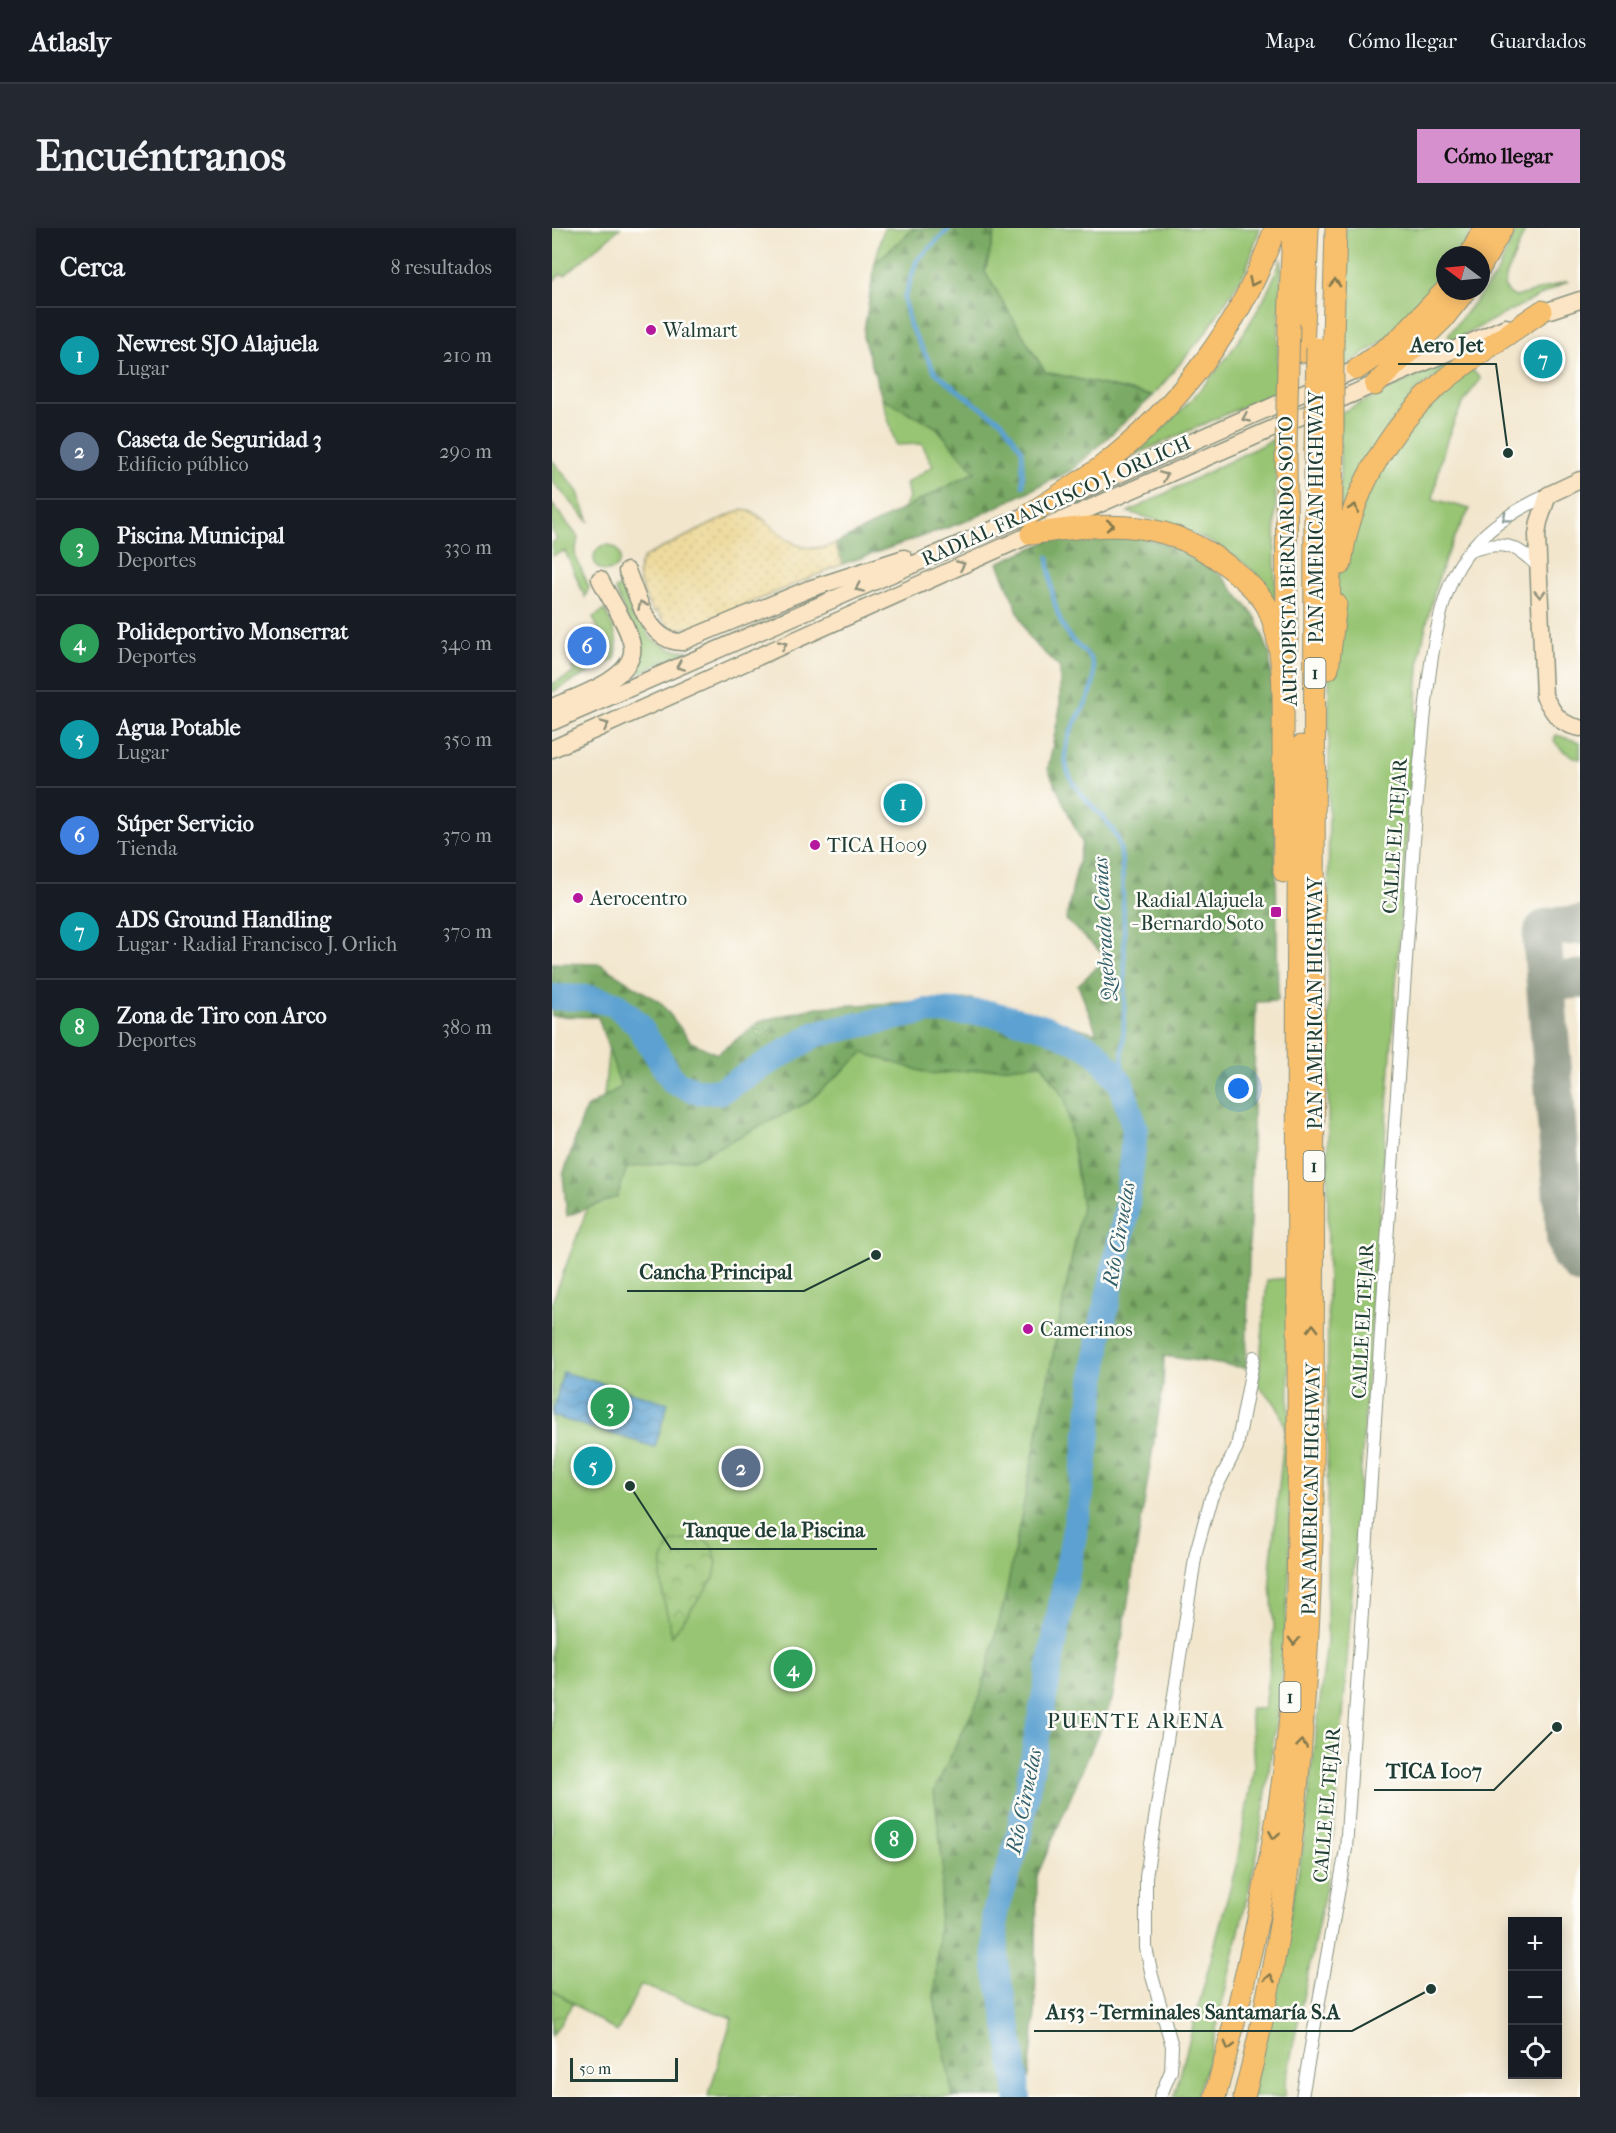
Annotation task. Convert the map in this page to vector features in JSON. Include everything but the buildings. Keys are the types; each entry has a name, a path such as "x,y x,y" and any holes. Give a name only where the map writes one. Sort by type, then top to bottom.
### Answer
{"highway":[{"path":"1030,524 1101,467 1155,418 1198,368 1248,292 1275,228"},
{"name":"AUTOPISTA BERNARDO SOTO","path":"1293,228 1289,323 1309,450 1328,669"},
{"name":"AUTOPISTA BERNARDO SOTO","path":"1308,228 1317,346 1309,450"},
{"name":"1","path":"1317,346 1320,228"},
{"name":"AUTOPISTA BERNARDO SOTO","path":"1215,2097 1242,1998 1261,1909 1284,1767 1296,1587 1298,1288 1306,895 1303,698 1309,450 1317,346 1336,228"},
{"path":"1475,246 1484,228"},
{"path":"1490,250 1502,228"},
{"path":"1357,369 1397,341 1436,300"},
{"path":"1376,385 1442,320 1458,300"},
{"path":"1328,669 1343,548 1351,516 1375,463 1396,433 1436,388 1542,311"},
{"path":"1030,524 1109,525 1145,528 1170,535 1192,544 1229,567 1246,581 1267,606 1279,649 1283,688 1287,1173 1298,1288"},
{"name":"1","path":"1306,895 1328,669"},
{"name":"PAN AMERICAN HIGHWAY","path":"1244,2097 1277,1940 1302,1746 1308,1668 1313,1509 1306,895"}],"main road":[{"path":"1542,311 1580,292"},
{"name":"RADIAL FRANCISCO J. ORLICH","path":"552,723 996,528 1030,524 1376,385 1542,311 1580,300"},
{"name":"RADIAL FRANCISCO J. ORLICH","path":"552,748 1357,369"},
{"path":"1580,480 1548,495 1539,522 1538,567 1544,696 1556,718 1569,726 1580,728"},
{"path":"627,570 657,634 681,642 809,589 996,528"},
{"path":"552,707 609,681 626,667 632,657 629,638 600,579"}],"street":[{"name":"CALLE EL TEJAR","path":"1302,2097 1346,1849 1418,782 1433,652 1446,599 1458,567 1469,551 1505,518 1548,495"},
{"path":"1469,551 1487,545 1507,545 1525,553 1538,567"},
{"path":"1160,2097 1171,2071 1172,2046 1146,1948 1146,1877 1196,1552 1211,1498 1237,1447 1254,1357"}],"green space":[{"path":"552,228 620,228 565,275 561,274 552,282"},
{"path":"884,228 915,228 875,263"},
{"path":"915,228 996,228 985,272 1045,372 1153,396 1072,470 972,519 843,564 835,544 975,472 936,427 882,398 863,337 875,263"},
{"path":"996,228 1260,228 1246,270 1207,331 1153,396 1045,372 984,272"},
{"path":"1345,228 1473,228 1464,246 1436,246 1436,294 1425,306 1381,343 1339,369"},
{"path":"1517,228 1526,228 1507,274 1504,286 1509,294 1516,297 1568,281 1452,341 1448,335 1476,300 1490,300 1490,282 1496,275"},
{"path":"1282,258 1276,392 1132,456 1178,413 1220,366 1255,315"},
{"path":"1481,345 1416,391 1392,422 1340,522 1340,413"},
{"path":"1470,368 1481,379 1462,405 1449,435 1433,499 1470,509 1451,545 1438,579 1420,654 1336,1812 1328,1877 1285,2085 1285,2097 1252,2097 1302,1853 1327,1641 1329,642 1337,578 1373,477 1403,436 1437,398"},
{"path":"882,398 936,427 975,472 903,509 909,498 906,483 933,466 922,444 896,445"},
{"path":"1276,438 1275,602 1257,575 1229,552 1180,528 1128,512"},
{"path":"552,460 577,490 589,522 552,481"},
{"path":"552,504 578,537 575,555 589,587 585,597 565,551 552,556 552,543 557,539 552,532"},
{"path":"1134,534 1176,548 1222,576 1256,618 1270,655 1274,719 1278,1001 1256,1002 1246,1368 1164,1356 1163,1386 1112,1700 1037,1876 1035,2021 1027,2092 1008,2097 953,2097 934,1999 943,1865 934,1791 980,1696 1006,1594 1082,1206 1065,1099 1042,1064 930,1074 863,1053 808,1102 695,1159 627,1168 617,1197 567,1216 563,1175 586,1108 621,1087 598,1017 552,1016 552,963 600,964 661,1003 691,1042 717,1054 761,1021 817,1007 971,999 1097,1033 1078,985 1107,958 1066,920 1082,843 1048,769 1060,708 1060,668 1029,638 998,563 1050,540"},
{"path":"607,545 616,549 620,558 616,567 607,571 598,567 594,558 598,549"},
{"path":"627,584 650,638 671,649 688,651 620,682 637,642 615,589"},
{"path":"605,610 616,640 615,659 552,692 552,684 574,673 572,667 584,663 586,667 610,656 593,617"},
{"path":"1556,735 1580,742 1580,759 1559,747 1554,740"},
{"path":"612,1014 665,1087 922,1028 1100,1075 985,2097 708,2097 732,2018 641,1985 617,2032 552,1990 552,1303 595,1188"},
{"path":"1288,1278 1290,1564 1281,1688 1257,1854 1211,2052 1196,2097 1174,2097 1237,1862 1254,1768 1250,1708 1264,1709 1274,1627 1270,1570 1285,1430 1276,1405 1258,1386 1267,1280"},
{"path":"699,1538 711,1544 717,1562 714,1578 672,1636 662,1588 662,1564 672,1542"},
{"path":"552,1990 573,2003 552,2036"}],"sand":[{"path":"742,509 755,514 793,543 818,548 835,544 843,564 691,628 670,627 657,611 653,613 646,599 639,576 641,562 646,556"}],"water":[{"path":"563,1372 668,1403 655,1447 552,1416"}],"waterway":[{"name":"Quebrada Cañas","path":"950,228 917,260 904,299 910,326 935,372 974,403 1002,421 1022,450 1023,485"},
{"name":"Quebrada Cañas","path":"1048,557 1050,579 1060,620 1071,639 1092,662 1094,676 1087,701 1068,737 1065,750 1066,764 1075,785 1112,828 1121,853 1125,969 1121,1083"},
{"name":"Río Ciruelas","path":"552,997 589,998 615,1004 637,1023 674,1082 697,1091 719,1092 816,1034 927,1011 989,1013 1047,1028 1094,1050 1121,1083 1135,1129 1126,1214 1099,1339 1080,1502 1018,1840 995,1913 996,1968 1009,2030 1018,2097"}],"taxiway":[{"path":"1580,925 1551,927 1544,930 1542,939 1566,1241 1570,1254 1580,1265"},
{"path":"1546,989 1555,981 1580,979"}],"place":[{"name":"Walmart","path":"651,330"},
{"name":"ADS Ground Handling","path":"1543,359"},
{"name":"Aero Jet","path":"1508,453"},
{"name":"Súper Servicio","path":"587,646"},
{"name":"Newrest SJO Alajuela","path":"903,803"},
{"name":"TICA H009","path":"815,845"},
{"name":"Aerocentro","path":"578,898"},
{"name":"Radial Alajuela - Bernardo Soto","path":"1276,912"},
{"name":"Cancha Principal","path":"876,1255"},
{"name":"Camerinos","path":"1028,1329"},
{"name":"Piscina Municipal","path":"610,1407"},
{"name":"Agua Potable","path":"593,1466"},
{"name":"Caseta de Seguridad 3","path":"741,1468"},
{"name":"Tanque de la Piscina","path":"630,1486"},
{"name":"Polideportivo Monserrat","path":"793,1669"},
{"name":"TICA I007","path":"1557,1727"},
{"name":"Zona de Tiro con Arco","path":"894,1839"},
{"name":"A153 - Terminales Santamaría S.A","path":"1431,1989"}],"district":[{"name":"PUENTE ARENA","path":"1136,1721"}]}
